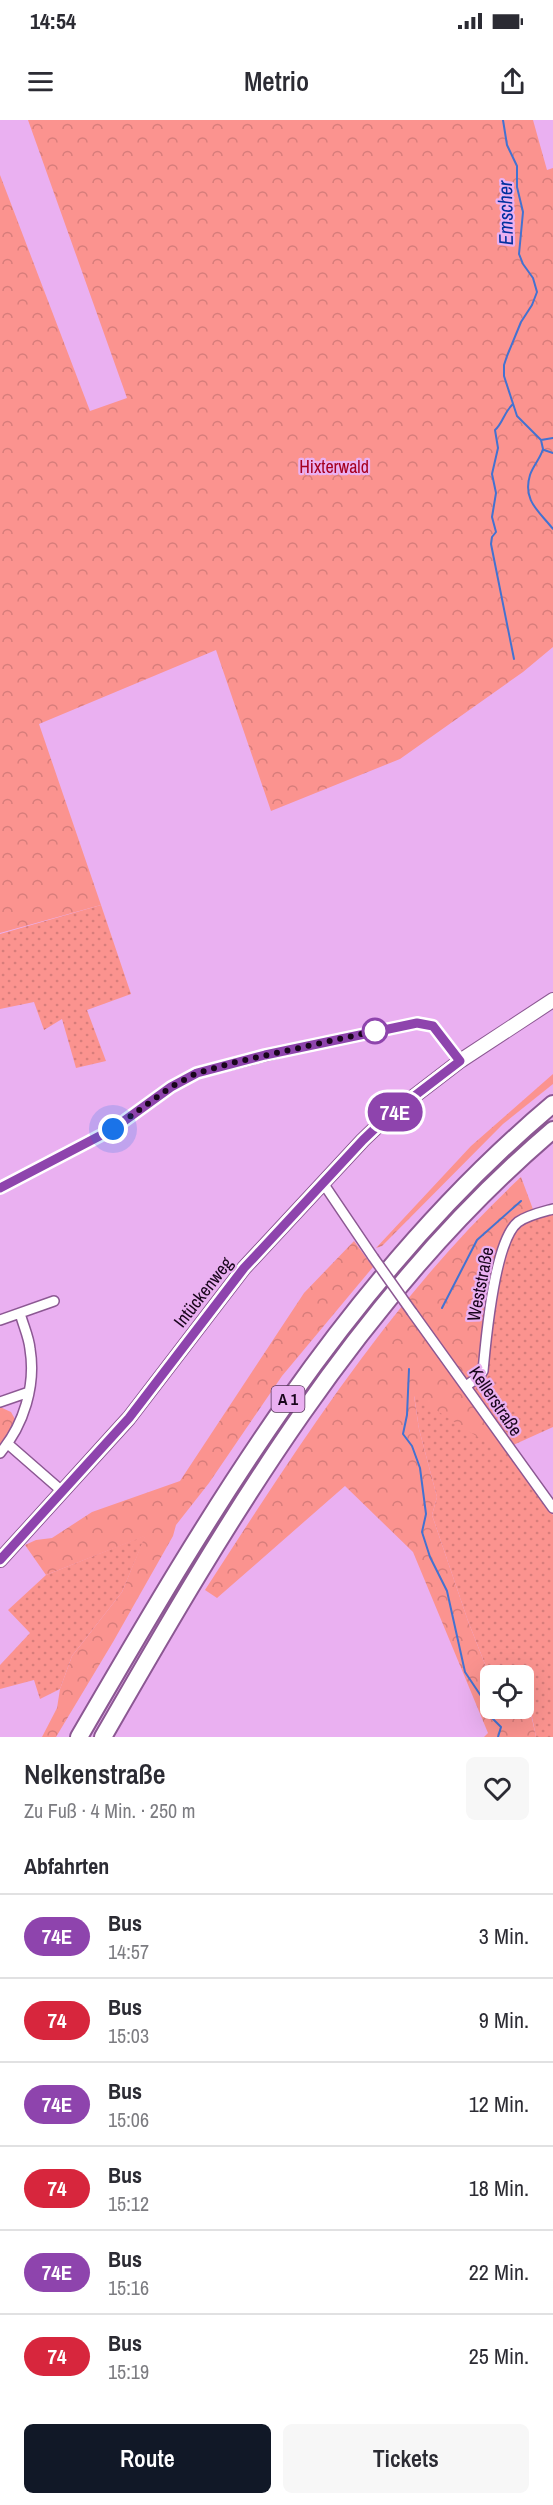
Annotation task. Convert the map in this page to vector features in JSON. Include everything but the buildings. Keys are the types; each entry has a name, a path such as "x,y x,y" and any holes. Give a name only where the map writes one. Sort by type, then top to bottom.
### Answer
{"highway":[{"name":"A 1","path":"79,1737 210,1516 282,1407 320,1355 369,1292 431,1220 490,1160 553,1104"},
{"name":"A 1","path":"103,1737 227,1526 295,1422 372,1319 434,1246 500,1178 553,1130"}],"street":[{"name":"Intückenweg","path":"0,1560 129,1418 244,1268 387,1117 460,1061 553,1000"},
{"path":"0,1188 113,1129 171,1087 197,1073 236,1062 417,1023 433,1026 460,1061"},
{"name":"Kellerstraße","path":"323,1183 509,1450 553,1508"},
{"name":"Weststraße","path":"466,1386 483,1371 491,1306 505,1240 519,1222 553,1209"},
{"path":"0,1320 54,1301"},
{"path":"0,1453 8,1444 29,1392 32,1370 31,1350 20,1313"},
{"path":"0,1402 29,1392"},
{"path":"8,1444 63,1492"}],"green space":[{"name":"Hixterwald","path":"28,120 533,120 547,170 553,168 553,647 523,672 400,759 271,811 216,650 39,724 101,905 0,933 0,175 90,411 127,398"},
{"path":"101,905 131,994 87,1010 106,1061 76,1068 62,1019 44,1030 34,1002 0,1009 0,934"},
{"path":"553,1074 553,1084 503,1124 382,1246 376,1248 471,1146"},
{"path":"521,1177 534,1212 506,1232 481,1369 463,1386 507,1451 498,1450 414,1396 419,1429 437,1497 432,1515 485,1665 480,1665 480,1714 413,1552 345,1486 217,1598 205,1590 276,1481 350,1374 431,1271"},
{"path":"553,1212 553,1427 511,1446 468,1386 494,1307 507,1241 521,1225"},
{"path":"354,1241 373,1267 282,1376 209,1483 176,1525 173,1536 113,1642 56,1737 42,1737 57,1708 60,1689 72,1656 122,1592 145,1536 46,1575 25,1545 36,1540 52,1538 92,1512 180,1481 304,1293"},
{"path":"414,1395 498,1449 507,1451 553,1515 553,1737 536,1737 532,1719 534,1665 485,1665 432,1515 437,1497 419,1429"},
{"path":"0,1407 11,1412 16,1421 0,1446"},
{"path":"146,1535 122,1592 72,1656 60,1689 40,1699 34,1680 0,1689 0,1665 30,1633 8,1610 46,1575"},
{"path":"482,1719 532,1719 536,1737 484,1737 488,1733"}],"waterway":[{"name":"Emscher","path":"503,120 507,145 517,166 517,187 523,212 519,254 533,278 537,292 507,356 504,376 517,416 541,440 543,449 530,475 528,492 538,511 553,529"},
{"name":"Emscher","path":"513,404 495,430 498,448 492,474 496,493 492,517 496,532 491,544 514,659"},
{"path":"541,440 553,438"},
{"path":"544,450 553,453"},
{"path":"442,1308 477,1240 521,1201"},
{"path":"409,1369 407,1415 403,1434 412,1446 420,1468 426,1514 422,1532 430,1557 447,1591 465,1672 485,1702 491,1717 501,1727 498,1737"}],"bus line":[{"name":"74E","path":"0,1188 113,1129 171,1087 197,1073 236,1062 417,1023 433,1026 460,1061 387,1117 363,1140 244,1268 129,1418 0,1560"}],"route":[{"path":"113,1129 171,1087 197,1073 375,1031"}]}
